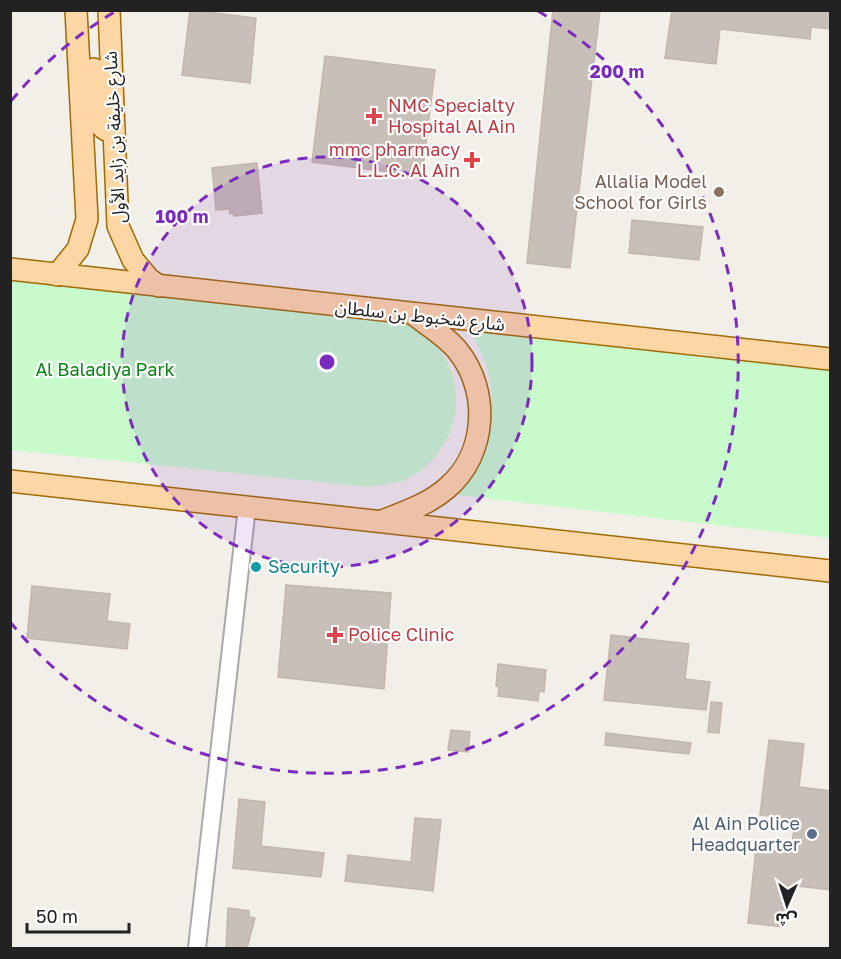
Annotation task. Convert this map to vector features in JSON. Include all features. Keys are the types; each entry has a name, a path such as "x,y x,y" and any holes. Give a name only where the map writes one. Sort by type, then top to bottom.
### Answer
{"main road":[{"name":"شارع خليفة بن زايد الأول","path":"108,10 116,214 122,238 141,270 159,286"},
{"name":"شارع خليفة بن زايد الأول","path":"57,274 78,249 87,219 77,20"},
{"path":"77,20 93,51 98,122 106,130 114,130"},
{"name":"شارع شخبوط بن سلطان","path":"10,269 416,316 831,359"},
{"path":"382,521 426,502 448,487 470,459 479,430 479,398 468,365 445,338 416,316"},
{"path":"10,481 831,571"}],"street":[{"path":"197,948 246,507"}],"green space":[{"name":"Al Baladiya Park","path":"11,269 402,322 425,335 442,353 452,374 456,397 454,420 445,442 430,462 409,478 369,487 11,450"},
{"path":"465,325 830,363 830,538 447,494 482,430 491,401 486,366 477,344"}],"building":[{"path":"190,10 256,18 250,83 182,75"},
{"path":"553,10 600,10 570,268 527,263"},
{"path":"672,10 831,10 831,29 811,27 810,39 720,29 716,64 665,58"},
{"name":"NMC Specialty Hospital Al Ain","path":"325,56 435,70 422,176 312,162"},
{"path":"257,163 262,213 234,216 233,213 230,214 229,209 216,210 212,168"},
{"path":"632,220 703,227 699,260 629,253"},
{"name":"Police Clinic","path":"286,585 391,593 384,689 278,677"},
{"path":"32,586 110,594 107,621 130,624 127,649 27,638"},
{"path":"611,635 689,644 685,679 710,682 706,710 604,700"},
{"path":"498,664 546,670 544,692 539,691 538,701 498,696 499,687 496,686"},
{"path":"711,702 722,703 719,733 708,732"},
{"path":"451,730 470,732 468,752 448,750"},
{"path":"606,733 691,743 689,754 605,745"},
{"name":"Al Ain Police Headquarter","path":"769,740 804,744 799,787 831,791 831,890 788,885 783,927 748,923 756,849 791,853 795,819 760,815"},
{"path":"239,799 265,802 261,846 324,853 321,877 233,868"},
{"path":"415,818 441,820 433,891 345,881 348,855 411,862"},
{"path":"228,908 249,911 249,917 255,918 247,948 226,948"}],"place":[{"name":"NMC Specialty Hospital Al Ain","path":"374,116"},
{"name":"mmc pharmacy L.L.C. Al Ain","path":"472,160"},
{"name":"Allalia Model School for Girls","path":"719,192"},
{"name":"Security","path":"256,567"},
{"name":"Police Clinic","path":"335,635"},
{"name":"Al Ain Police Headquarter","path":"812,834"}]}
